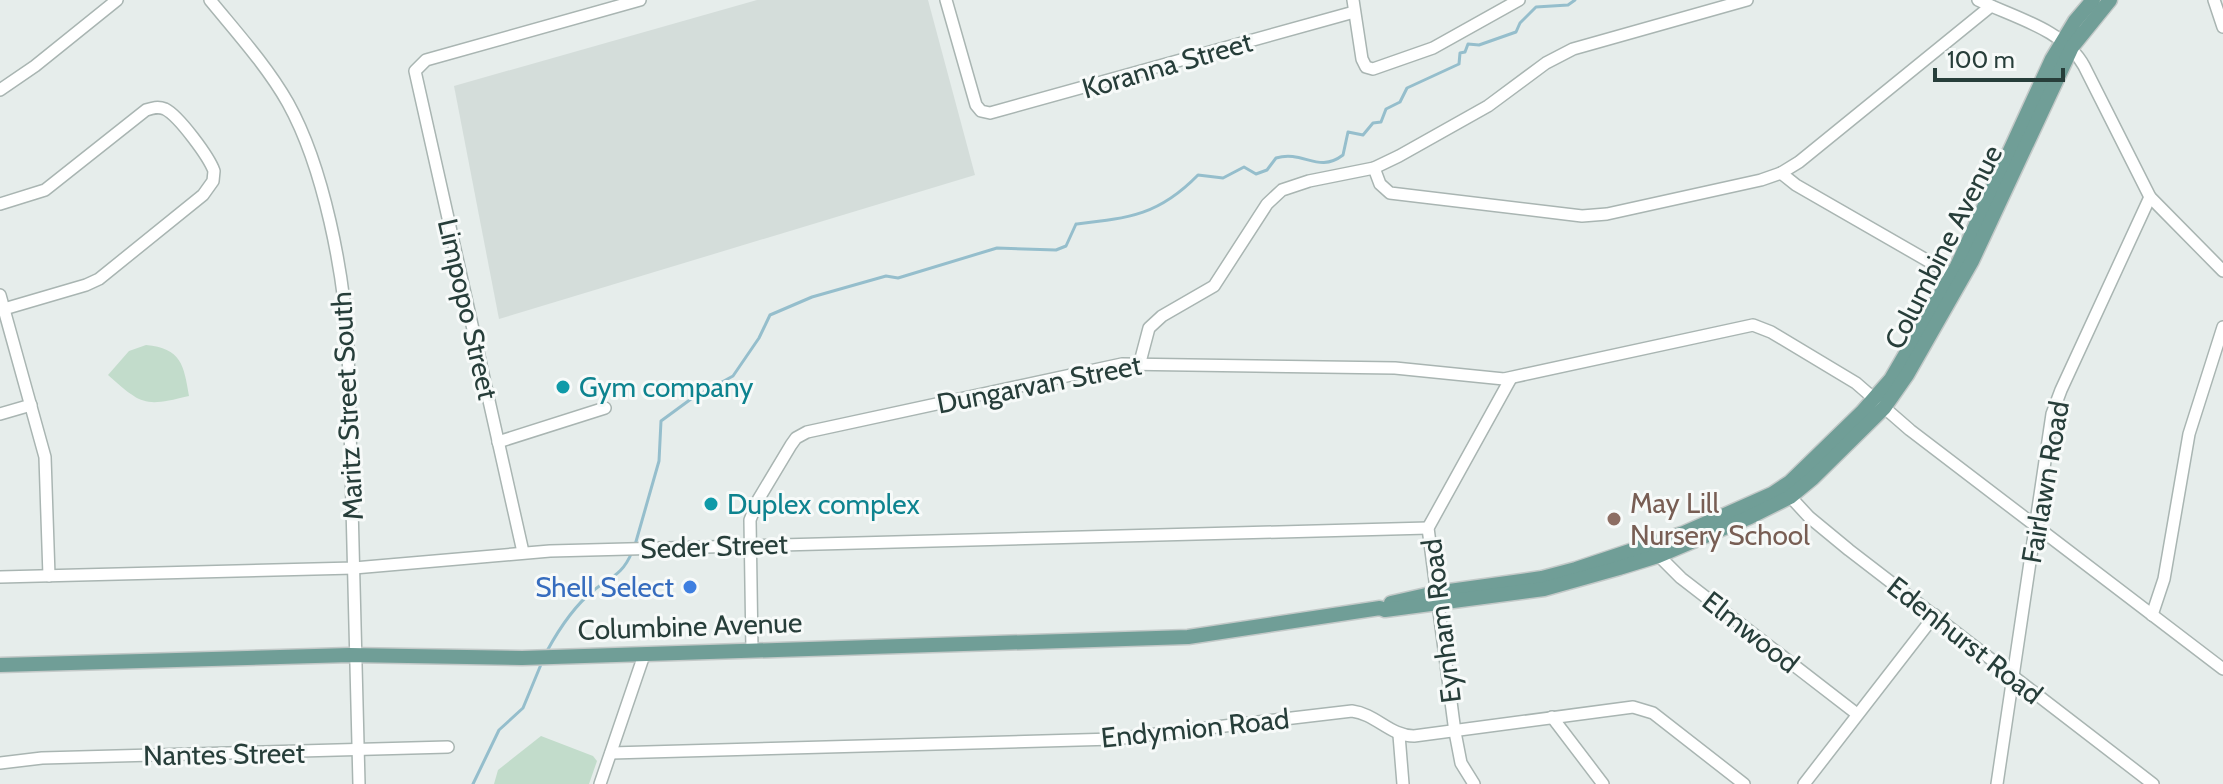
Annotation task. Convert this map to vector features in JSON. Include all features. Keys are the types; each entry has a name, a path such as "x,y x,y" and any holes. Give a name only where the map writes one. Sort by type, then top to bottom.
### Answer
{"main road":[{"name":"Columbine Avenue","path":"0,665 356,655 522,658 1188,637 1380,608 1384,604 1543,583 1654,551 1701,526 1786,493 1801,473 1879,403 1891,379 1957,278 2067,44 2093,0"},
{"name":"Columbine Avenue","path":"2067,44 2110,0"}],"street":[{"path":"0,90 117,0"},
{"name":"Maritz Street South","path":"210,0 287,101 303,134 319,181 346,315 359,784"},
{"name":"Limpopo Street","path":"523,552 415,74 417,66 426,60 640,0"},
{"name":"Koranna Street","path":"946,0 980,109 986,113 996,113 1354,6"},
{"path":"1354,6 1362,59 1368,68 1387,66 1433,48 1519,0"},
{"path":"1140,362 1149,328 1162,316 1214,286 1274,196 1293,185 1374,168 1468,118 1546,63 1573,49 1747,0"},
{"path":"1978,0 2067,44 2084,66 2150,197 2223,271"},
{"path":"2214,0 2223,27"},
{"path":"1374,168 1380,184 1390,193 1582,216 1619,211 1781,173 1855,118 1991,6"},
{"path":"0,204 45,190 146,110 155,107 169,112 190,135 214,171 211,185 203,195 99,279 4,309"},
{"path":"1781,173 1796,185 1957,278"},
{"name":"Fairlawn Road","path":"1997,784 2056,403 2150,197"},
{"path":"0,295 45,457 49,576"},
{"name":"Dungarvan Street","path":"752,650 750,520 758,500 791,445 803,433 1140,362 1395,368 1496,379 1753,325 1771,332 1848,377 2036,527 2223,669"},
{"path":"2152,615 2164,579 2187,443 2223,327"},
{"name":"Eynham Road","path":"1474,784 1461,763 1455,732 1428,528 1511,378"},
{"path":"0,414 31,405"},
{"path":"498,442 605,408"},
{"name":"Edenhurst Road","path":"1786,493 1849,550 2153,784"},
{"name":"Seder Street","path":"0,577 354,568 523,552 1428,528"},
{"name":"Elmwood","path":"1654,551 1681,578 1857,714"},
{"path":"1804,784 1935,615"},
{"path":"600,784 644,655"},
{"path":"1403,784 1399,735 1455,732 1625,707 1647,709 1744,784"},
{"name":"Endymion Road","path":"611,753 1132,738 1352,711 1373,717 1399,735"},
{"path":"1552,717 1603,784"},
{"name":"Nantes Street","path":"0,763 42,758 448,747"}],"shaded area":[{"path":"757,0 928,0 975,175 499,319 454,86"}],"green space":[{"path":"146,345 174,354 185,375 189,396 162,402 144,401 108,375 129,351"},
{"path":"541,736 593,756 597,761 589,784 494,784 498,770"}],"waterway":[{"path":"635,545 659,461 661,421 691,399 733,376 759,338 770,315 812,297 886,276 898,278 997,248 1056,250 1066,246 1076,224 1143,212 1170,199 1198,175 1223,178 1244,167 1256,174 1267,170 1276,158 1286,156 1318,162 1334,160 1343,155 1348,132 1363,135 1373,123 1381,122 1386,109 1400,102 1407,88 1459,64 1460,53 1465,52 1468,44 1479,45 1516,32 1520,23 1536,7 1568,5 1575,0"},
{"path":"547,651 573,611 620,571 632,552"},
{"path":"473,784 499,730 523,708 542,662"}],"place":[{"name":"Gym company","path":"563,387"},
{"name":"Duplex complex","path":"711,504"},
{"name":"May Lill Nursery School","path":"1614,519"},
{"name":"Shell Select","path":"690,587"}]}
